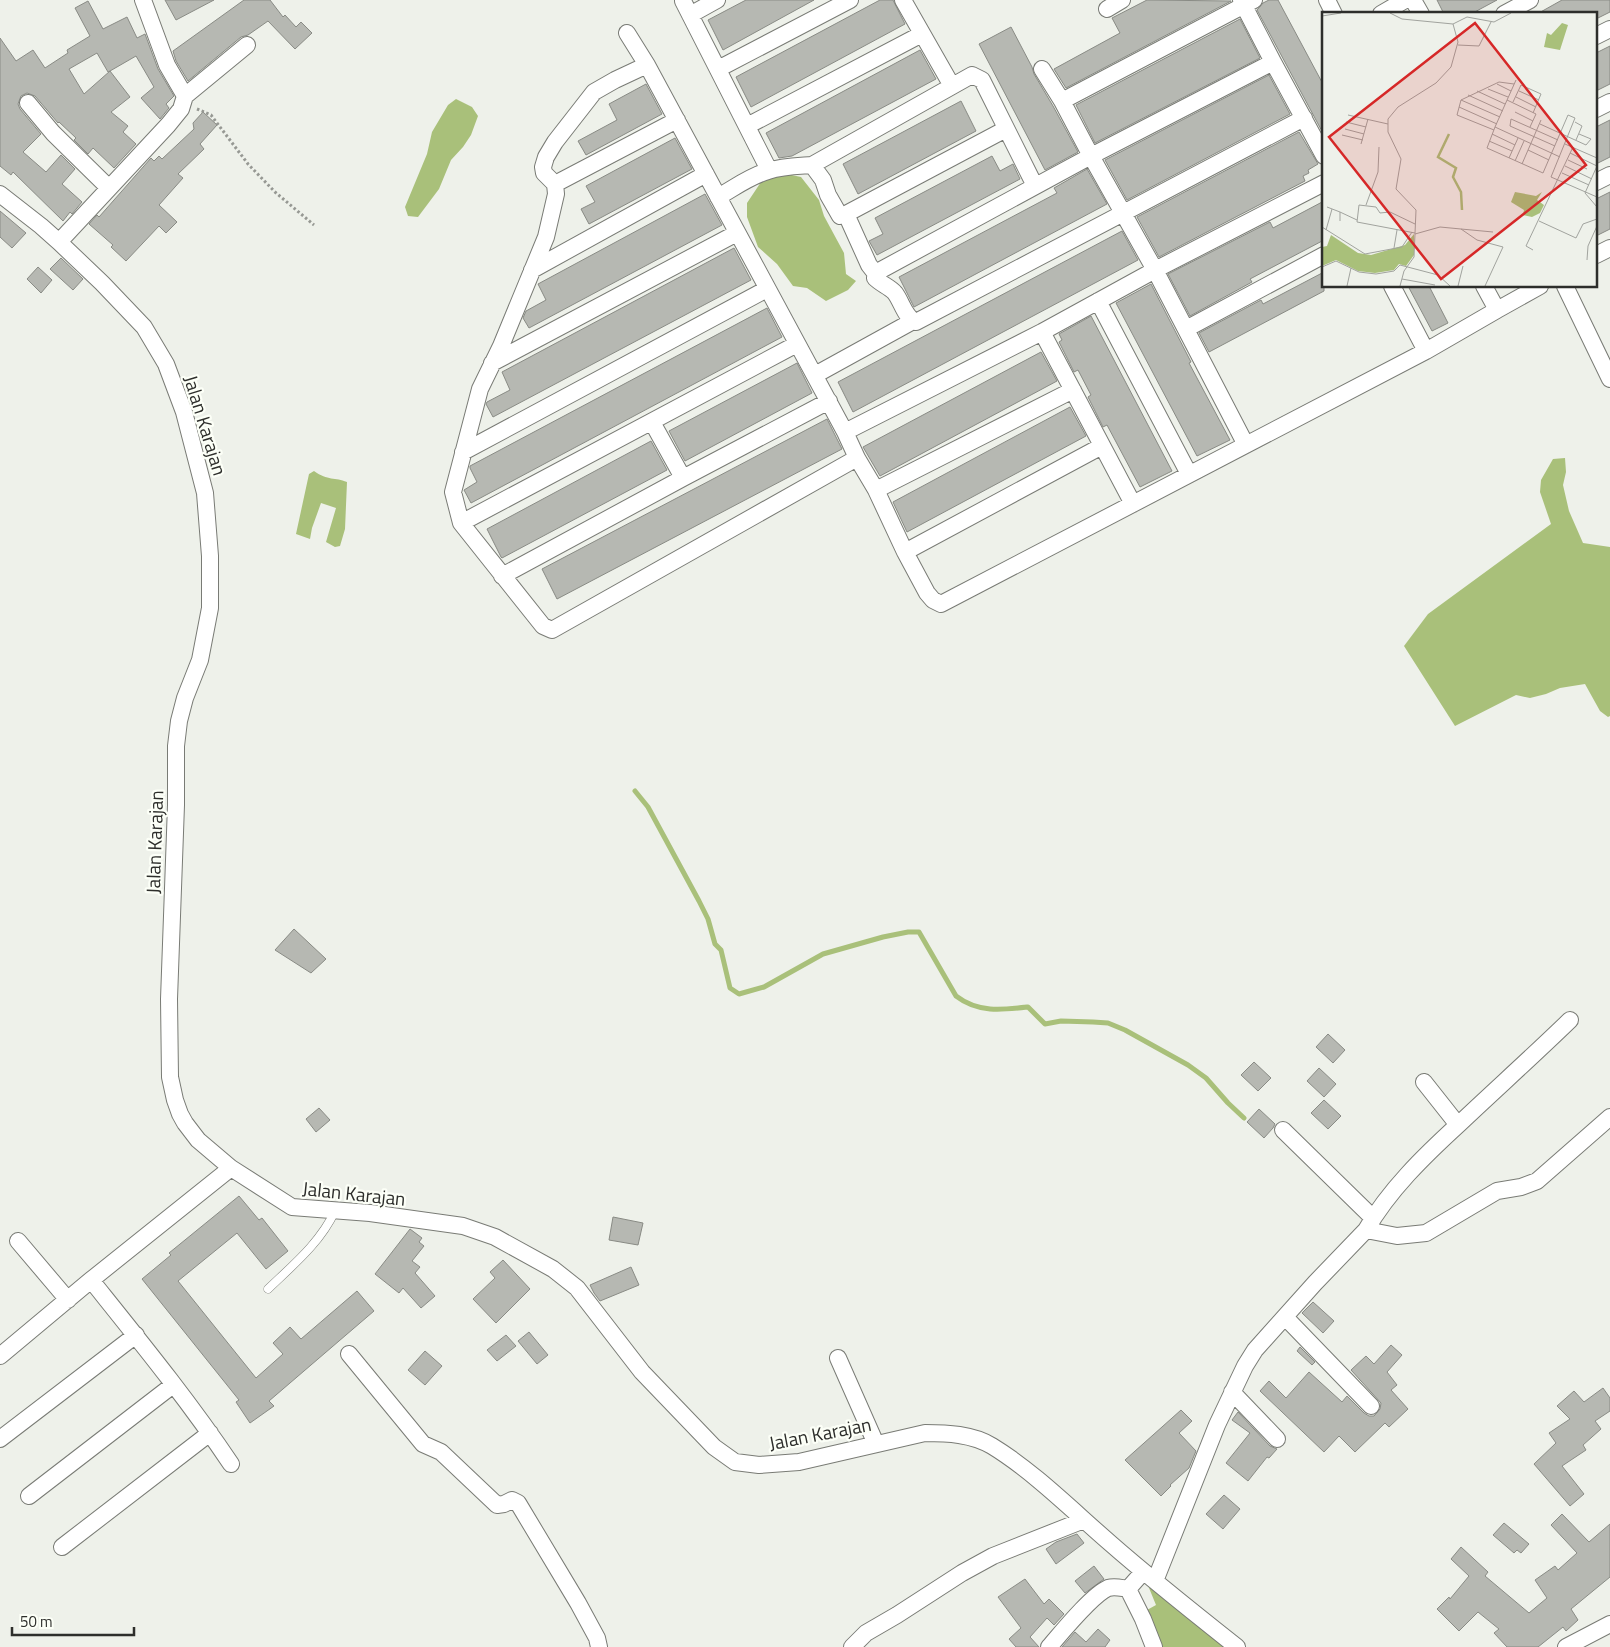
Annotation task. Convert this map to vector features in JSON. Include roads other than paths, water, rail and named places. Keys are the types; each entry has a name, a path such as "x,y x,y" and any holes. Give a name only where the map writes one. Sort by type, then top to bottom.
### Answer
{"street":[{"path":"143,0 183,102"},
{"path":"717,0 687,8 769,170"},
{"path":"718,69 850,0"},
{"path":"903,0 952,86"},
{"path":"1107,9 1122,0"},
{"path":"1327,0 1333,12"},
{"path":"1384,12 1404,0"},
{"path":"1413,0 1420,12"},
{"path":"1508,12 1530,0"},
{"path":"1062,101 1247,2 1273,62 1322,152"},
{"path":"1598,35 1610,29"},
{"path":"627,33 648,65 796,344 829,401 927,593 933,600 941,604 1426,351 1536,288"},
{"path":"747,126 922,34"},
{"path":"59,242 168,126 183,102 247,46"},
{"path":"876,274 1091,156 1273,62"},
{"path":"648,65 594,92 555,142 546,158 543,167 544,173 555,184 556,194 546,237 480,389 453,492 461,524 543,626 552,630 858,458"},
{"path":"1042,69 1062,101 1155,270 1246,445"},
{"path":"718,197 754,176 769,170 812,165 972,75 982,80 1035,186"},
{"path":"1598,108 1610,102"},
{"path":"28,103 53,133 109,188"},
{"path":"815,375 913,321 916,322 1304,118"},
{"path":"555,184 677,120"},
{"path":"812,165 823,180 828,195 840,216 1006,129"},
{"path":"532,270 706,174"},
{"path":"1598,181 1610,175"},
{"path":"845,432 1042,332 1155,270 1322,184"},
{"name":"Jalan Karajan","path":"0,194 42,226 102,283 144,327 166,364 184,412 205,493 210,556 210,608 200,660 185,698 179,721 176,746 176,804 169,999 170,1077 180,1114 198,1140 232,1168 292,1207 370,1213 463,1226 495,1237 553,1269 577,1288 654,1385 714,1448 735,1462 759,1465 799,1462 925,1432 977,1439 991,1445 1032,1475 1149,1576 1236,1647"},
{"path":"846,214 868,264 876,274 876,280 894,292 913,321"},
{"path":"492,363 737,233"},
{"path":"1598,254 1610,248"},
{"path":"1186,329 1322,256"},
{"path":"1393,288 1426,351"},
{"path":"1485,288 1497,310"},
{"path":"1566,288 1610,379"},
{"path":"463,452 768,289"},
{"path":"1098,302 1189,474"},
{"path":"1042,332 1132,504"},
{"path":"461,524 796,344"},
{"path":"876,490 1072,390"},
{"path":"502,576 829,401"},
{"path":"652,422 684,478"},
{"path":"905,552 1102,446"},
{"path":"1050,1647 1073,1619 1101,1593 1115,1586 1128,1589 1149,1576 1232,1392 1255,1350 1369,1224 1396,1188 1430,1151 1570,1020"},
{"path":"1424,1082 1458,1124"},
{"path":"1283,1130 1369,1224 1397,1236 1426,1233 1497,1191 1521,1187 1537,1181 1610,1117"},
{"path":"0,1356 91,1280 232,1168"},
{"path":"18,1241 68,1300"},
{"path":"91,1280 136,1335 231,1464"},
{"path":"1285,1317 1371,1406"},
{"path":"0,1439 136,1335"},
{"path":"349,1354 423,1444 441,1452 497,1505 512,1500 518,1503 598,1638 599,1647"},
{"path":"838,1358 876,1444"},
{"path":"29,1496 173,1385"},
{"path":"1232,1392 1277,1439"},
{"path":"62,1547 210,1433"},
{"path":"852,1647 866,1633 992,1556 1084,1520"},
{"path":"1128,1589 1154,1647"},
{"path":"1571,1646 1610,1624"}],"lane":[{"path":"268,1289 320,1237 335,1211"}],"waterway":[{"path":"635,791 648,807 699,901 708,919 715,944 721,950 730,988 739,994 764,987 823,954 883,937 908,932 919,932 956,996 964,1001 990,1009 1028,1007 1045,1024 1061,1021 1108,1023 1125,1030 1188,1065 1206,1078 1244,1118"}]}
